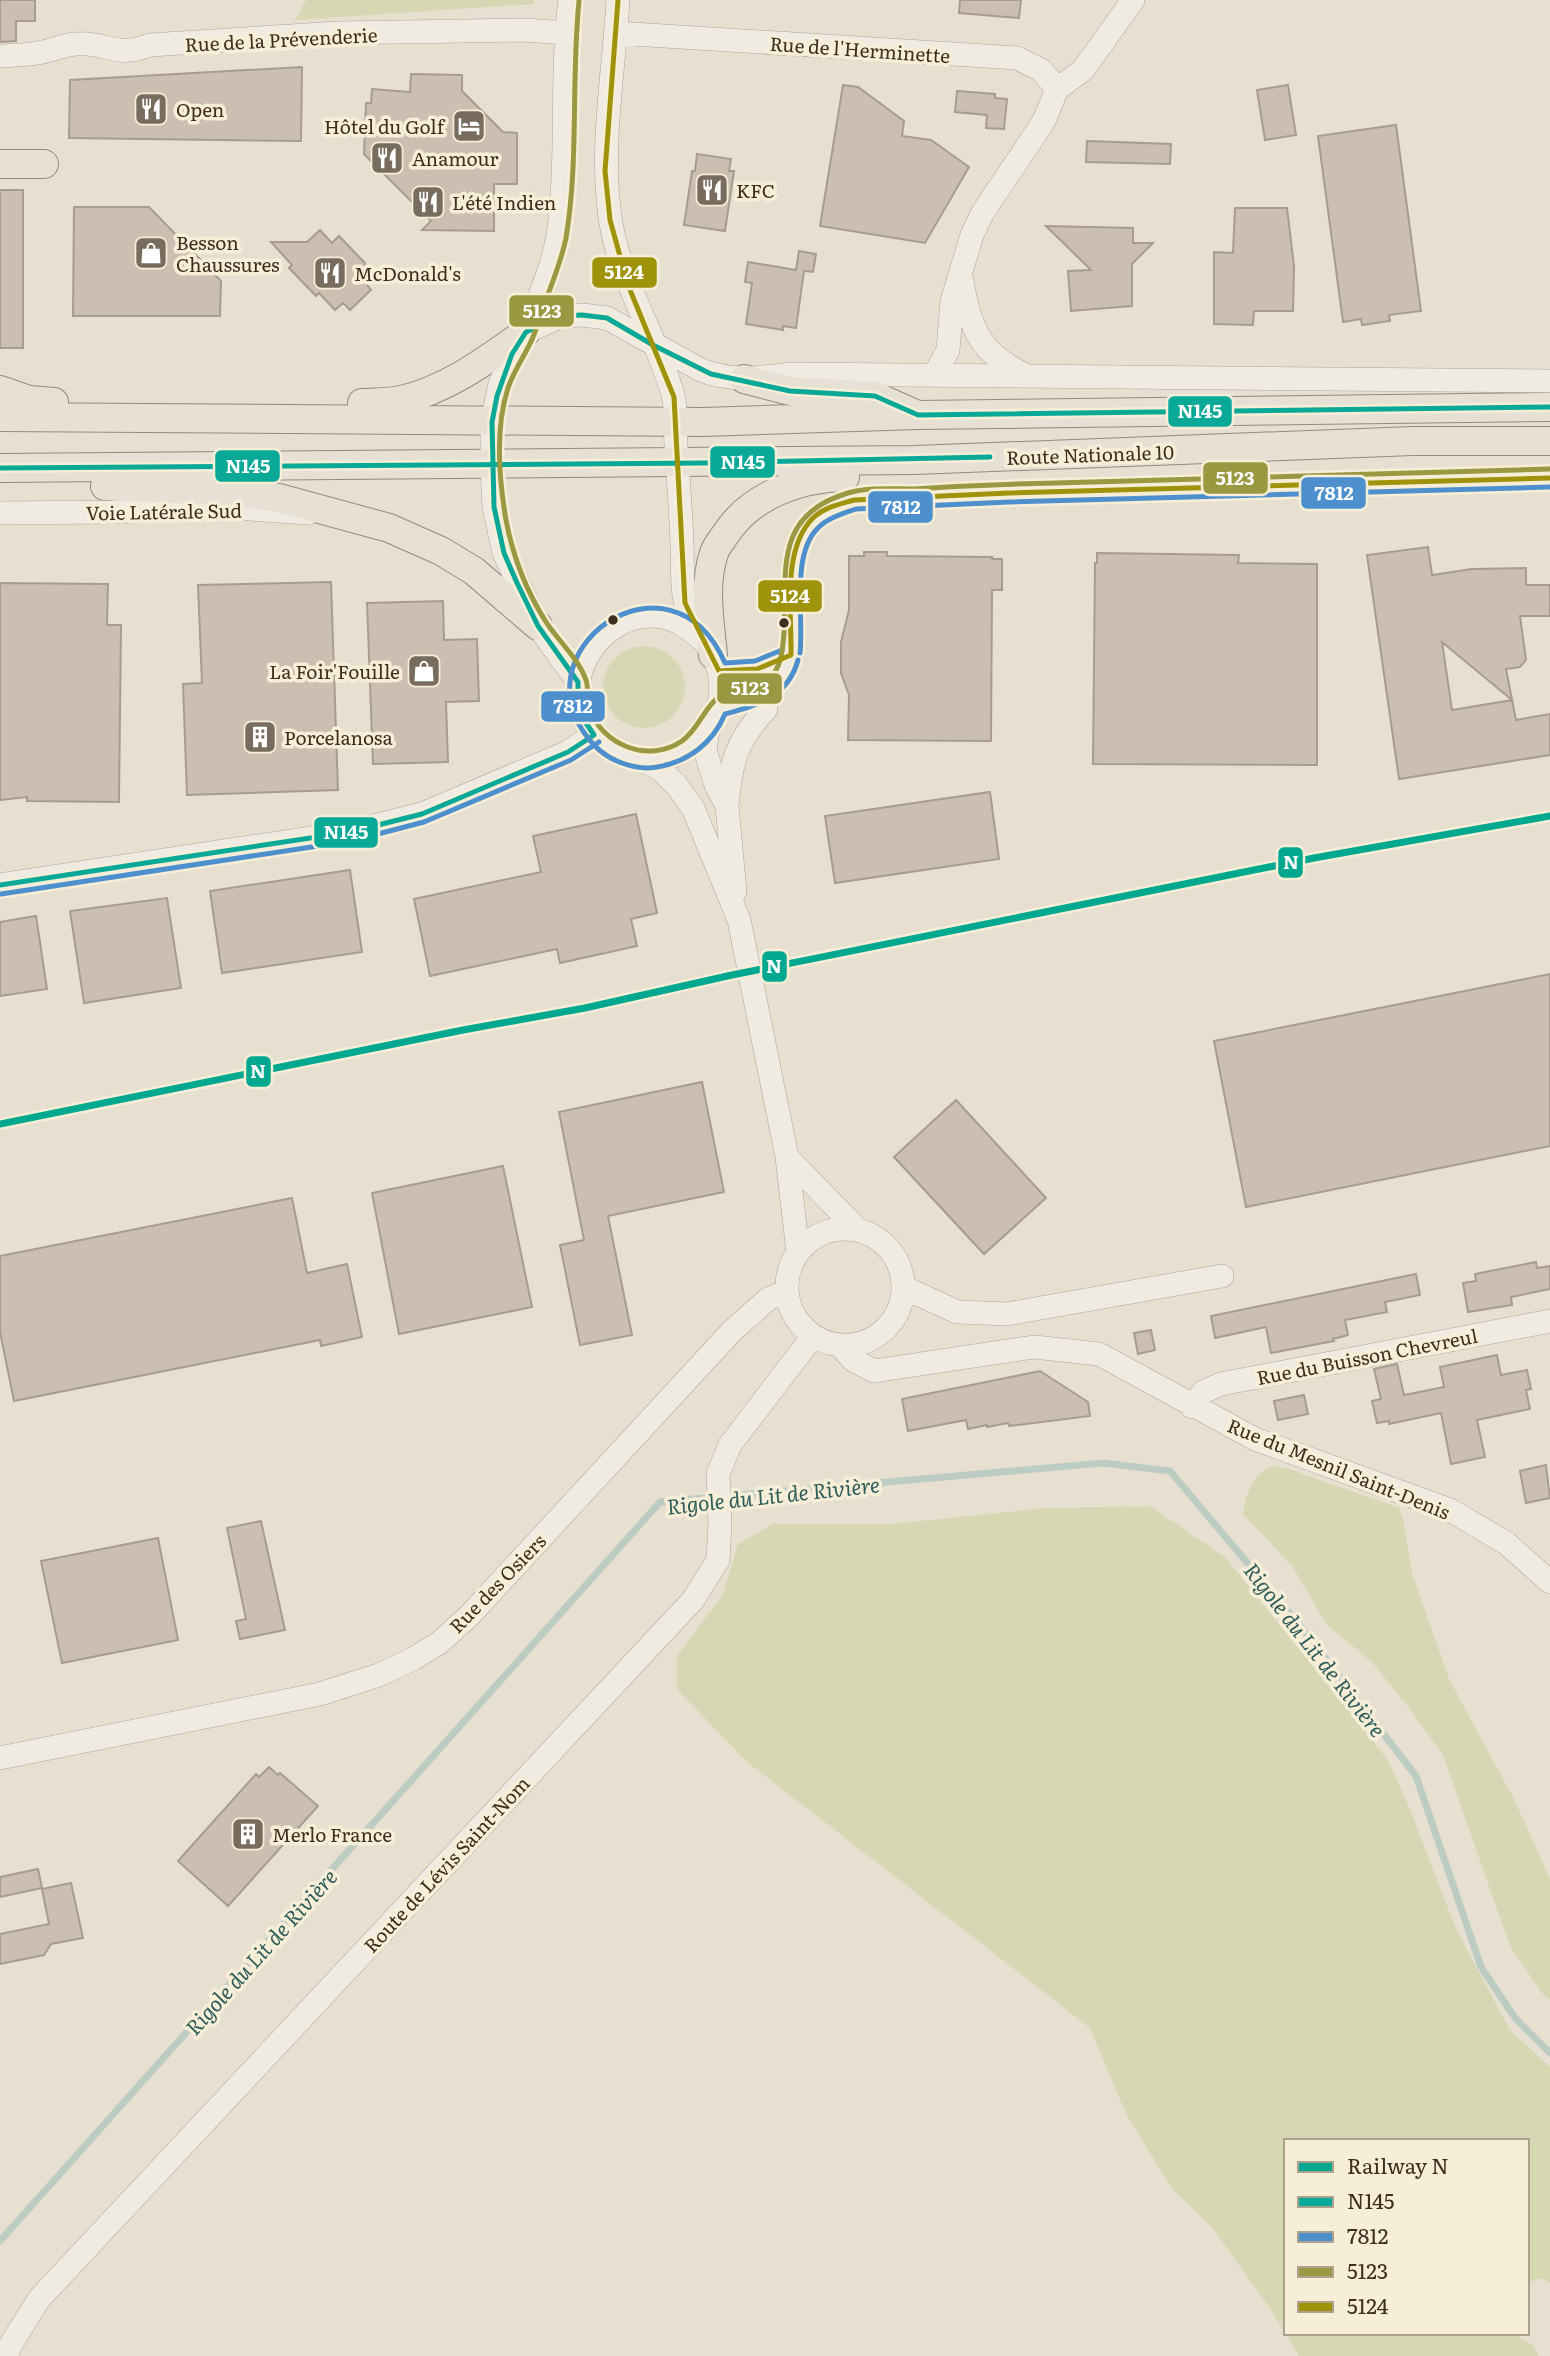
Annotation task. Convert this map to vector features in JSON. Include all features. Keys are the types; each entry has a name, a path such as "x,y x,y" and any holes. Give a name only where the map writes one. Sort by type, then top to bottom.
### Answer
{"main road":[{"path":"0,164 44,164"},
{"path":"309,418 327,403 401,400 443,384 486,361 526,332"},
{"path":"744,379 790,391 875,396 918,415"},
{"path":"0,390 17,397 54,402 77,417"},
{"path":"0,417 715,422 918,415 1550,407"},
{"name":"Route Nationale 10","path":"0,468 915,460 1413,442 1550,441"},
{"path":"712,656 707,588 714,552 735,520 758,502 788,486 825,478 881,477 915,460"},
{"path":"47,468 71,484 221,491 279,498 388,528 441,551 474,571 538,626"}],"street":[{"path":"570,0 566,33 563,196 557,239 526,332 512,354 500,384 492,422 492,465 494,507 504,553 538,626 578,682"},
{"path":"618,0 605,171 610,220 628,285 674,397 685,603 712,656 721,692 719,707 708,730 705,750 716,785 727,806"},
{"path":"934,376 948,350 953,301 972,235 983,212 1044,121 1057,89 1083,69 1133,0"},
{"name":"Rue de la Prévenderie","path":"0,57 91,43 125,52 150,46 338,33 525,30 566,33"},
{"name":"Rue de l'Herminette","path":"616,33 1017,58 1041,70 1057,89"},
{"path":"961,273 968,313 980,340 1001,363 1028,376"},
{"path":"526,332 561,316 607,318 711,374 744,379 791,374 1550,382"},
{"path":"719,707 764,692 778,682 787,666 791,654 793,555 801,536 813,519 831,506 853,500 1009,493 1550,478"},
{"name":"Voie Latérale Sud","path":"0,513 217,507 328,513"},
{"path":"739,920 692,807 660,769 615,752 594,735 578,702 578,682 583,661 600,637 621,623 638,617 662,617 685,626 712,656 732,673 773,666 791,654"},
{"path":"764,692 766,709 750,726 731,767 727,806 739,920 788,1157 798,1252"},
{"path":"641,760 663,760 683,752 708,730"},
{"path":"0,885 350,832 391,823 422,814 568,752 594,735"},
{"path":"788,1157 858,1230"},
{"path":"858,1230 885,1245 898,1264 903,1286 901,1304 882,1333 869,1340 840,1346 813,1336 799,1324 790,1307 787,1291 789,1270 798,1252 810,1240 824,1232 858,1230"},
{"path":"903,1286 957,1312 1007,1314 1222,1276"},
{"name":"Rue des Osiers","path":"0,1758 320,1695 379,1675 413,1659 439,1643 469,1616 732,1331 768,1299 787,1291"},
{"name":"Rue du Buisson Chevreul","path":"1192,1407 1203,1392 1221,1384 1550,1321"},
{"path":"882,1333 915,1366"},
{"name":"Route de Lévis Saint-Nom","path":"6,2356 39,2299 694,1600 718,1560 718,1474 730,1445 813,1336"},
{"name":"Rue du Mesnil Saint-Denis","path":"840,1346 853,1360 874,1371 1012,1349 1052,1347 1099,1354 1255,1439 1450,1510 1506,1543 1550,1582"}],"green space":[{"path":"306,0 534,0 534,4 295,20"},
{"path":"644,646 660,649 673,658 682,671 685,687 682,703 673,716 660,725 644,728 628,725 615,716 606,703 603,687 606,671 615,658 628,649"},
{"path":"1272,1466 1286,1468 1399,1508 1412,1573 1449,1679 1515,1801 1550,1879 1550,2000 1542,1993 1510,1946 1443,1755 1372,1662 1326,1624 1293,1567 1243,1514 1251,1485 1259,1474"},
{"path":"1150,1506 1225,1557 1388,1760 1456,1929 1510,2030 1550,2067 1550,2283 1541,2278 1529,2282 1529,2139 1284,2139 1284,2331 1211,2226 1173,2190 1126,2114 1090,2028 746,1761 677,1689 677,1656 723,1594 738,1544 773,1524 891,1524 1046,1508"},
{"path":"1286,2335 1515,2335 1533,2345 1539,2356 1299,2356"}],"building":[{"path":"0,0 35,0 35,21 16,21 16,41 0,42"},
{"path":"960,0 1021,0 1019,18 959,13"},
{"path":"302,67 301,141 69,138 70,80"},
{"path":"411,74 462,75 462,91 503,132 517,133 517,184 494,184 494,231 422,230 431,221 364,154 366,103 371,103 372,89 410,92"},
{"path":"843,85 858,87 904,121 902,136 931,140 969,167 925,243 820,226"},
{"path":"1288,85 1296,135 1265,140 1257,90"},
{"path":"957,91 995,94 995,98 1007,99 1004,129 986,128 987,115 955,112"},
{"path":"1396,125 1421,311 1389,315 1390,321 1362,325 1361,319 1343,322 1318,136"},
{"path":"1087,141 1171,144 1170,164 1086,162"},
{"name":"KFC","path":"697,154 731,159 729,171 734,171 725,231 684,225"},
{"path":"0,190 23,190 23,348 0,348"},
{"path":"74,207 149,207 221,281 220,316 73,316"},
{"path":"1235,208 1287,208 1294,266 1293,311 1254,311 1253,325 1214,324 1214,252 1233,253"},
{"path":"1046,226 1133,228 1133,243 1153,243 1132,264 1132,306 1071,311 1068,271 1091,270"},
{"name":"McDonald's","path":"320,230 332,243 339,236 365,263 364,281 371,290 350,310 343,303 335,310 319,293 316,296 289,268 292,265 271,242 307,242"},
{"path":"799,251 816,254 813,272 804,271 796,328 783,326 783,330 746,324 752,283 745,282 748,262 796,270"},
{"path":"1428,547 1432,575 1472,569 1526,568 1526,585 1550,585 1550,616 1520,616 1526,660 1520,667 1506,669 1516,720 1550,714 1550,755 1399,779 1367,555","holes":["1442,642 1512,700 1452,710"]},
{"path":"864,552 887,552 887,556 1002,559 1002,590 992,590 991,741 848,740 849,695 841,673 841,642 849,610 849,556 864,556"},
{"path":"1097,553 1239,555 1238,563 1317,564 1317,765 1093,764"},
{"name":"Porcelanosa","path":"331,582 338,790 187,795 183,684 202,683 198,585"},
{"path":"0,583 108,584 107,625 121,625 119,802 27,801 27,797 0,800"},
{"name":"La Foir'Fouille","path":"443,601 444,640 477,639 479,701 446,702 448,762 373,764 367,603"},
{"path":"990,792 999,859 835,883 825,816"},
{"path":"636,814 657,913 631,919 637,946 560,963 557,949 430,976 414,899 541,872 533,836"},
{"path":"350,870 362,952 222,973 210,891"},
{"path":"167,898 181,988 84,1003 70,911"},
{"path":"36,916 47,989 0,996 0,922"},
{"path":"1550,974 1550,1146 1246,1207 1214,1041"},
{"path":"702,1082 724,1192 608,1216 632,1335 580,1345 560,1245 584,1240 559,1112"},
{"path":"956,1100 1046,1198 984,1254 894,1157"},
{"path":"503,1166 532,1307 399,1334 372,1193"},
{"path":"292,1198 307,1273 347,1264 362,1337 321,1346 320,1340 14,1401 0,1332 0,1256"},
{"path":"1536,1262 1537,1268 1550,1266 1550,1289 1511,1297 1512,1305 1468,1312 1463,1283 1476,1281 1475,1274"},
{"path":"1416,1274 1420,1295 1385,1302 1387,1312 1345,1320 1348,1335 1333,1339 1334,1341 1271,1353 1266,1327 1215,1338 1211,1316"},
{"path":"1151,1330 1155,1350 1138,1354 1134,1333"},
{"path":"1497,1355 1501,1375 1527,1370 1531,1389 1526,1390 1530,1409 1477,1420 1485,1457 1451,1464 1441,1413 1389,1424 1389,1421 1377,1423 1372,1401 1381,1399 1374,1369 1397,1364 1404,1395 1444,1387 1440,1367"},
{"path":"1040,1371 1088,1402 1090,1416 968,1429 966,1420 908,1431 902,1399"},
{"path":"1304,1395 1308,1414 1278,1420 1274,1401"},
{"path":"1546,1465 1550,1498 1526,1503 1520,1471"},
{"path":"261,1521 285,1630 240,1639 236,1621 246,1619 227,1528"},
{"path":"158,1538 178,1640 62,1663 41,1561"},
{"name":"Merlo France","path":"269,1767 278,1775 280,1773 318,1806 228,1906 178,1861 256,1774 259,1777"},
{"path":"38,1869 42,1888 0,1897 0,1877"},
{"path":"71,1883 83,1938 51,1944 44,1955 0,1964 0,1934 49,1924 42,1889"}],"waterway":[{"name":"Rigole du Lit de Rivière","path":"0,2241 660,1502 1103,1463 1170,1471 1298,1623 1416,1776 1481,1967 1515,2018 1550,2053"}],"rail line":[{"name":"N","path":"0,1124 463,1030 585,1008 732,975 1314,858 1550,816"}],"transit line":[{"name":"5124","path":"618,0 605,171 610,220 628,285 674,397 685,603 719,671 757,669 791,655 790,583 797,546 814,517 828,508 854,500 1550,478"},
{"name":"5123","path":"579,1 574,150 566,238 534,334 508,388 501,420 500,471 509,534 527,587 540,613 583,673 587,683 589,708 595,721 615,741 641,750 669,748 688,736 718,698 757,686 771,677 782,652 786,567 789,548 796,531 807,515 824,503 848,493 872,489 1550,469"},
{"name":"N145","path":"0,885 350,832 422,814 568,752 594,735 578,702 578,682 538,626 517,583 504,553 494,507 492,422 497,396 512,354 526,332 561,316 607,318 711,374 790,391 875,396 918,415 1550,407"},
{"name":"N145","path":"0,468 705,463 990,457"},
{"name":"7812","path":"800,653 801,571 809,541 825,522 856,509 1009,502 1550,487"},
{"name":"7812","path":"782,650 755,661 725,663 700,627 669,610 637,610 607,623 584,646 571,676 573,710 594,745 607,756 640,768 657,767 679,761 698,750 714,734 725,714 770,698 787,683 798,660"},
{"name":"7812","path":"1,894 351,841 424,822 571,760 599,742"}],"place":[{"name":"Open","path":"151,109"},
{"name":"Hôtel du Golf","path":"469,126"},
{"name":"Anamour","path":"387,158"},
{"name":"KFC","path":"712,190"},
{"name":"L'été Indien","path":"428,202"},
{"name":"Besson Chaussures","path":"151,253"},
{"name":"McDonald's","path":"330,273"},
{"name":"La Foir'Fouille","path":"424,671"},
{"name":"Porcelanosa","path":"260,737"},
{"name":"Merlo France","path":"248,1834"}]}
